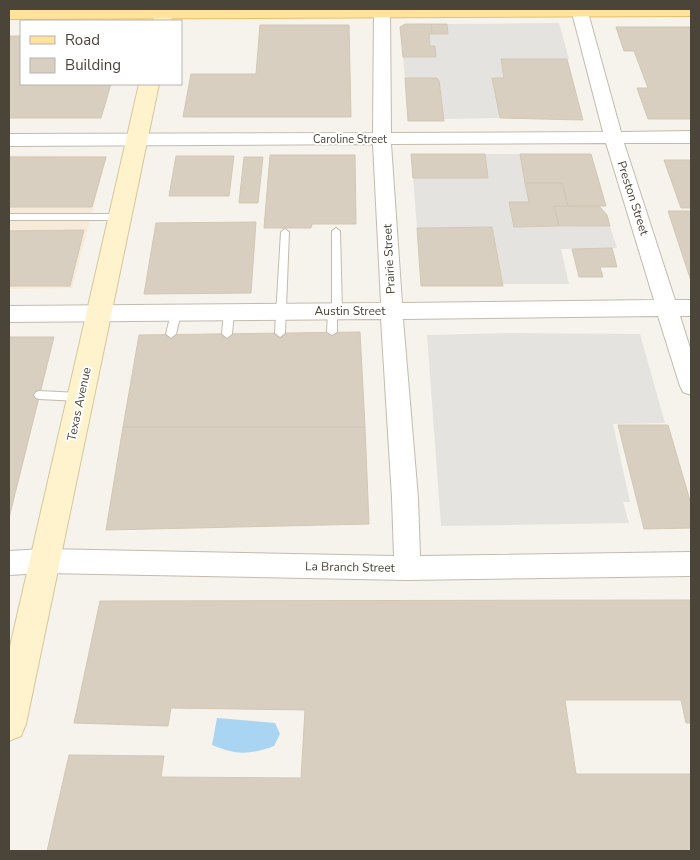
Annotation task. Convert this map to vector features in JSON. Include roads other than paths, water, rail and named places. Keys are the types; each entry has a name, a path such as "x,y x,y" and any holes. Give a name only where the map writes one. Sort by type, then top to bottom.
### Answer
{"main road":[{"path":"9,14 164,15 382,10 691,11"},
{"name":"Texas Avenue","path":"10,711 148,85"}],"street":[{"name":"Prairie Street","path":"382,10 382,138 405,498 406,568"},
{"name":"Preston Street","path":"579,10 614,138 691,386"},
{"name":"Caroline Street","path":"9,140 691,137"},
{"name":"Austin Street","path":"9,314 280,312 334,318 392,311 691,308"},
{"name":"La Branch Street","path":"9,563 44,561 406,568 691,564"}],"lane":[{"path":"9,217 119,217"},
{"path":"334,318 336,231"},
{"path":"280,333 285,232"},
{"path":"228,334 229,312"},
{"path":"171,334 176,313"},
{"path":"39,396 80,397"}],"water":[{"path":"217,718 275,723 280,734 274,746 265,749 243,753 228,751 212,745"}]}
